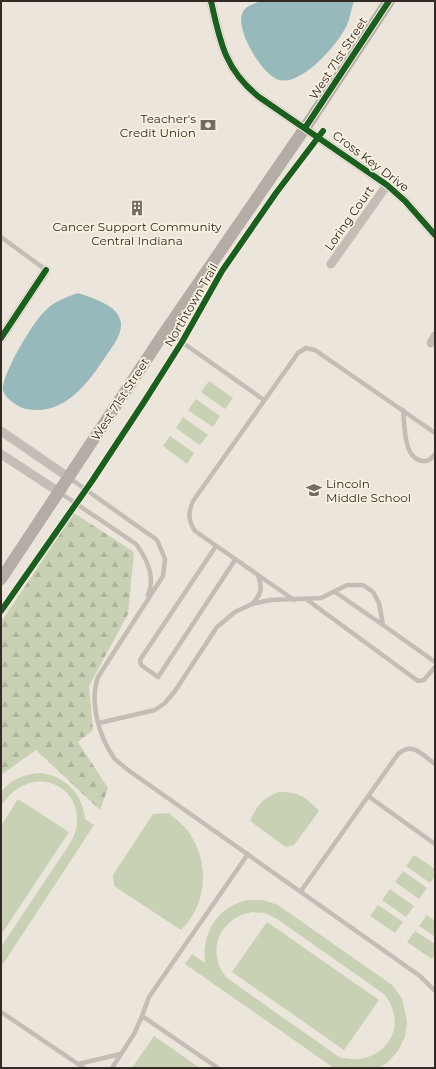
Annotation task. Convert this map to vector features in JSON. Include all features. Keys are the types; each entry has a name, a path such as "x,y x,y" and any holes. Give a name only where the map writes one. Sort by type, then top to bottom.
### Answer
{"main road":[{"name":"West 71st Street","path":"1,579 166,331 305,128 389,1"}],"street":[{"name":"Cross Key Drive","path":"211,1 222,48 237,75 260,97 387,186 405,201 435,235"},
{"name":"Loring Court","path":"331,264 387,186"},
{"path":"1,338 6,327 46,270"},
{"path":"1,431 68,477"},
{"path":"1,454 59,492"}],"lane":[{"path":"1,237 46,270"},
{"path":"166,331 264,400"},
{"path":"294,600 195,531 189,522 189,511 193,501 298,353 306,348 315,350 435,433"},
{"path":"403,410 409,451 416,460 425,462 432,459 435,454"},
{"path":"68,477 157,540 164,560 162,576 98,677 94,688 102,736 115,759 420,976 435,991"},
{"path":"59,492 136,544 145,556 151,575 150,591 139,613"},
{"path":"216,546 140,660 141,665 158,677 235,560"},
{"path":"252,604 260,596 261,584 258,575"},
{"path":"99,723 155,710 165,703 175,692 217,627 235,612 252,604 270,600 321,598 347,585 363,585 373,592 379,603 383,625"},
{"path":"335,592 435,662"},
{"path":"306,599 418,681 424,680 435,667"},
{"path":"301,891 398,754 405,748 412,748 435,764"},
{"path":"368,796 435,844"},
{"path":"112,1068 134,1034 149,997 248,854"},
{"path":"1,1012 84,1068"},
{"path":"142,1016 218,1068"},
{"path":"78,1064 121,1054"}],"green space":[{"path":"209,381 233,398 225,409 201,392"},
{"path":"196,399 220,416 213,427 188,410"},
{"path":"183,417 208,435 200,445 176,428"},
{"path":"170,436 194,453 187,464 163,446"},
{"path":"74,513 134,552 128,614 89,686 93,730 78,742 108,788 100,810 36,750 1,775 1,622"},
{"path":"41,773 58,778 72,788 81,802 85,819 94,825 1,967 1,947 71,842 77,825 76,809 69,796 58,786 45,782 30,783 15,791 1,806 1,792 5,787 24,776"},
{"path":"279,792 297,794 305,798 319,811 294,845 286,847 250,821 261,803"},
{"path":"18,799 69,832 1,935 1,826"},
{"path":"169,813 183,825 190,834 201,859 203,871 201,897 190,920 181,930 114,886 113,875 153,814"},
{"path":"414,855 435,869 435,876 430,883 406,866"},
{"path":"403,871 427,888 419,899 395,882"},
{"path":"390,889 414,906 406,917 382,900"},
{"path":"247,900 263,900 278,905 392,985 402,998 407,1021 405,1037 398,1051 387,1063 378,1068 334,1068 185,964 192,954 205,963 206,942 213,923 227,909","holes":["252,912 265,913 277,919 384,994 392,1007 395,1020 393,1032 388,1043 379,1051 368,1057 354,1059 339,1057 227,978 220,968 217,958 219,938 224,929 231,921 241,916"]},
{"path":"378,905 403,922 395,933 370,916"},
{"path":"427,915 435,921 435,937 419,926"},
{"path":"267,922 379,1000 344,1050 232,972"},
{"path":"415,931 435,944 435,954 432,959 407,942"},
{"path":"154,1036 200,1068 132,1068"}],"water":[{"path":"261,1 354,1 347,24 335,44 327,53 308,71 298,77 288,80 279,80 265,70 258,61 252,52 243,31 241,22 243,11"},
{"path":"78,293 104,303 115,311 121,323 120,332 116,341 99,367 74,396 52,408 40,410 26,409 19,406 9,400 3,391 3,384 18,350 39,318 48,308 64,298"}],"cycle path":[{"path":"211,1 221,42 231,66 248,87 259,97 387,185 405,201 435,235"},
{"path":"305,128 389,1"},
{"name":"Northtown Trail","path":"1,611 92,481 144,402 182,342 222,271 276,193 323,131"},
{"path":"1,338 46,270"}],"place":[{"name":"Teacher's Credit Union","path":"208,125"},
{"name":"Cancer Support Community Central Indiana","path":"137,208"},
{"name":"Lincoln Middle School","path":"314,490"}]}
